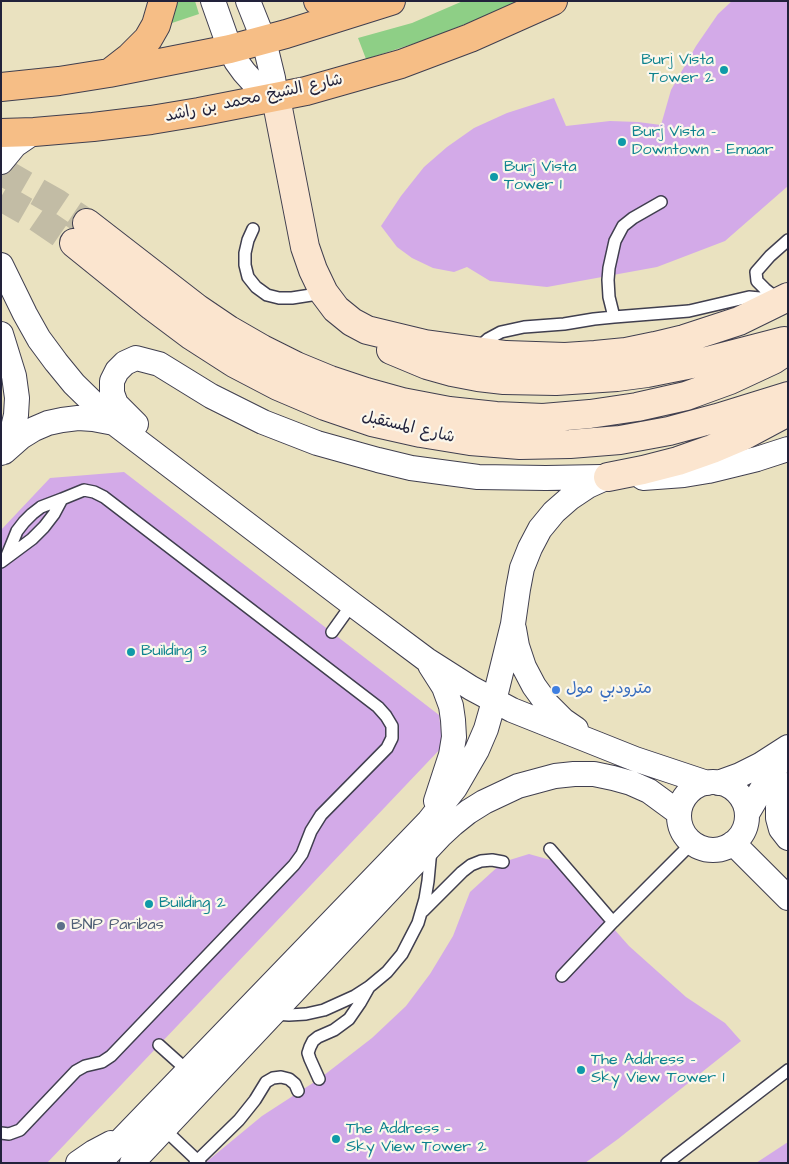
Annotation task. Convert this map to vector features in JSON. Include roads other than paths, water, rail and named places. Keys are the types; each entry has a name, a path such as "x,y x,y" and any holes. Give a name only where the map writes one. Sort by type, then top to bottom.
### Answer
{"main road":[{"path":"109,73 130,58 148,39 156,25 163,1"},
{"path":"318,1 347,8 379,5"},
{"name":"شارع الشيخ محمد بن راشد","path":"1,133 93,127 151,120 306,91 401,64 470,38 553,1"},
{"path":"1,87 59,81 109,73 230,49 264,41 379,5"},
{"path":"276,98 305,247 313,270 324,293 336,309 379,344 410,358 452,372 478,377 530,381 586,379 647,373 707,361 788,340"},
{"name":"شارع المستقبل","path":"788,350 773,360 730,380 686,396 637,406 590,414 543,418 449,411 402,402 366,392 296,366 229,330 80,233 152,306 192,336 234,363 278,386 325,406 372,422 470,441 520,445 570,444 620,440 669,431 788,396"},
{"path":"352,322 375,333 425,344 506,355 566,357 626,352 684,339 739,321 784,299"},
{"path":"608,477 678,461 712,449 745,435 788,412"}],"street":[{"path":"213,1 236,61 244,72 264,91 276,98"},
{"path":"248,1 264,41 276,98"},
{"path":"1,162 15,145 34,132"},
{"path":"1,265 39,339 74,384 114,423 427,660 464,684 512,710 644,762 712,783 729,787 738,794 744,803 747,814 746,825 741,835 733,843 723,848 712,850 701,848 684,834 680,824 679,813 683,799 694,788 712,783 740,775 788,747"},
{"path":"1,334 14,376 17,398 12,432 1,454"},
{"path":"183,475 168,455 116,404 112,393 112,381 117,370 125,362 136,358 159,364 211,396 263,422 317,443 345,452 419,469 478,477 658,477 708,472 788,449"},
{"path":"1,454 21,437 48,423 78,418 114,423"},
{"path":"100,1163 429,821 456,788 478,750 486,729 513,624 522,568 530,548 540,529 554,512 588,486 608,477"},
{"path":"513,624 516,646 534,686 547,704 563,720 600,745"},
{"path":"427,660 444,687 451,706 454,737 451,755 429,821"},
{"path":"747,814 770,775 788,751"},
{"path":"132,1163 431,846 453,824 484,802 518,786 556,776 594,774 631,783 649,791 679,813"},
{"path":"788,785 780,797 778,818 788,838"},
{"path":"733,843 788,898"},
{"path":"191,1068 230,1059"},
{"path":"78,1163 94,1152 122,1139"}],"lane":[{"path":"614,316 609,297 608,280 615,241 623,226 633,218 662,202"},
{"path":"253,229 245,253 245,266 248,277 256,287 267,295 279,298 324,293"},
{"path":"784,299 765,289 757,281 756,272 788,240"},
{"path":"475,350 488,339 501,332 524,327 564,324 614,316 689,311 749,297 784,299"},
{"path":"1,1133 9,1134 20,1130 76,1071 85,1066 102,1062 111,1056 294,865 302,854 316,823 328,808 387,748 392,738 392,726 378,707 104,497 94,492 84,490 73,493 41,508 28,518 17,531 3,560"},
{"path":"3,560 20,549 44,527 62,499"},
{"path":"332,632 352,604"},
{"path":"562,976 692,842"},
{"path":"272,1014 306,1014 324,1010 347,1000 369,987 387,972 402,954 414,934 422,912 428,881 431,846"},
{"path":"550,849 613,922"},
{"path":"422,912 462,872 471,866 481,861 503,862"},
{"path":"319,1079 308,1053 313,1041 334,1030 349,1019 369,987"},
{"path":"159,1045 191,1068"},
{"path":"667,1163 788,1070"},
{"path":"164,1129 197,1162 239,1120 266,1082 273,1078 289,1079 295,1084 298,1091"}],"tunnel":[{"path":"1,171 57,203 87,223"},
{"path":"1,197 36,217 74,243"}],"place":[{"name":"Burj Vista Tower 2","path":"724,70"},
{"name":"Burj Vista - Downtown - Emaar","path":"622,142"},
{"name":"Burj Vista Tower 1","path":"494,177"},
{"name":"Building 3","path":"131,652"},
{"name":"مترودبي مول","path":"556,690"},
{"name":"Building 2","path":"149,904"},
{"name":"BNP Paribas","path":"61,926"},
{"name":"The Address - Sky View Tower 1","path":"581,1070"},
{"name":"The Address - Sky View Tower 2","path":"336,1139"}]}
